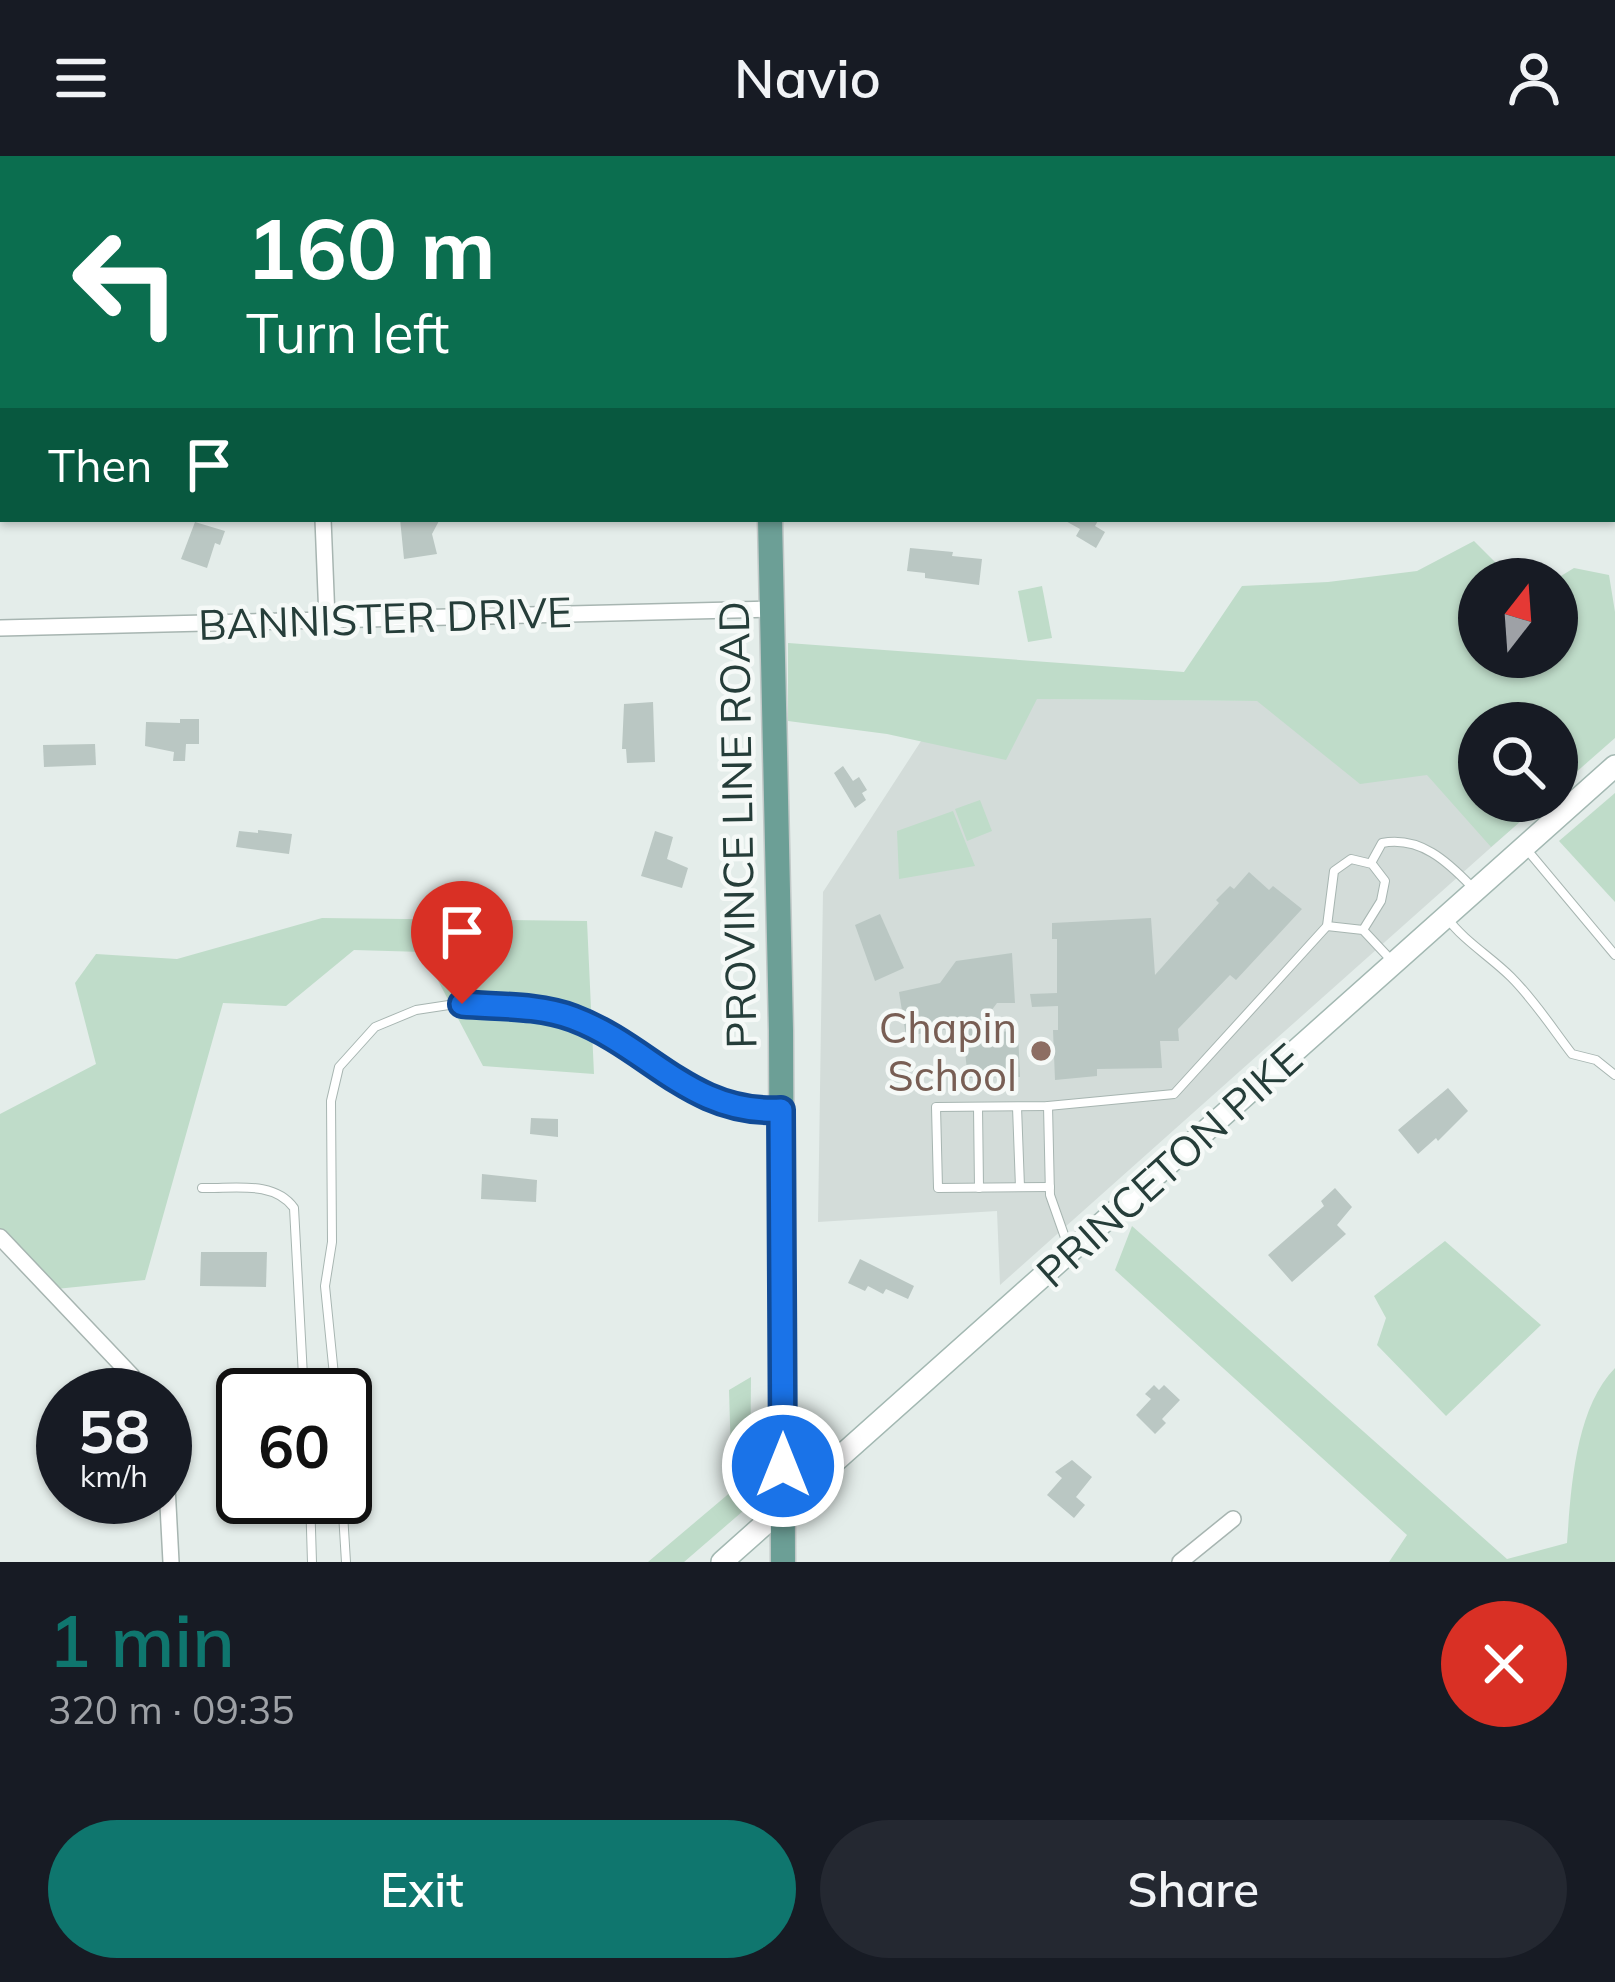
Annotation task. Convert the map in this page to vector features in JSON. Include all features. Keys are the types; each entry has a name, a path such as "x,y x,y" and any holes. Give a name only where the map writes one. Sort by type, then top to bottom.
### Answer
{"main road":[{"name":"PROVINCE LINE ROAD","path":"770,522 781,1110 783,1562"},
{"name":"PRINCETON PIKE","path":"722,1562 1615,766"}],"street":[{"path":"323,522 327,620"},
{"name":"BANNISTER DRIVE","path":"0,628 770,609"},
{"path":"0,1237 124,1368"},
{"path":"1180,1562 1233,1520"},
{"path":"169,1524 171,1562"}],"lane":[{"path":"1371,863 1382,843 1418,844 1449,863 1475,891"},
{"path":"1525,846 1615,956"},
{"path":"1050,1187 938,1188 936,1108 1048,1106 1174,1094 1327,926 1334,871 1351,859 1371,863 1385,880 1381,902 1363,930"},
{"path":"1446,916 1458,933 1494,960 1537,1004 1572,1054 1596,1060 1615,1076"},
{"path":"1327,926 1363,930 1394,963"},
{"path":"333,1368 325,1286 332,1242 332,1101 339,1067 375,1027 416,1010 462,1004 560,1014 594,1028 702,1097 730,1108 781,1110"},
{"path":"1048,1106 1050,1187 1071,1252"},
{"path":"977,1107 979,1188"},
{"path":"1017,1107 1020,1187"},
{"path":"202,1188 260,1188 286,1197 294,1208 303,1368"},
{"path":"311,1524 312,1562"},
{"path":"344,1524 346,1562"}],"shaded area":[{"name":"Chapin School","path":"949,698 1458,703 1458,822 1519,822 1000,1285 997,1211 818,1222 823,892"}],"green space":[{"path":"1474,541 1491,558 1458,558 1458,678 1578,678 1578,569 1609,575 1615,612 1615,738 1578,771 1578,702 1458,702 1458,810 1427,775 1360,784 1257,701 1037,699 1006,760 887,734 788,721 788,643 1184,672 1242,586 1417,571"},
{"path":"1042,586 1052,638 1028,642 1018,591"},
{"path":"1615,793 1615,902 1559,841"},
{"path":"980,800 992,831 967,841 955,809"},
{"path":"953,811 975,866 899,879 897,831"},
{"path":"1469,822 1520,822 1491,847"},
{"path":"322,918 587,921 594,1074 483,1066 423,952 354,950 286,1006 223,1003 145,1280 56,1289 0,1234 0,1114 96,1064 75,983 96,954 177,959"},
{"path":"1132,1226 1507,1559 1567,1543 1583,1427 1615,1368 1615,1562 1389,1562 1407,1535 1115,1270"},
{"path":"1445,1241 1541,1325 1446,1416 1377,1345 1386,1318 1374,1296"},
{"path":"751,1377 750,1505 684,1562 648,1562 732,1491 729,1390"}],"building":[{"path":"195,522 225,531 220,545 215,543 207,568 181,559"},
{"path":"400,522 438,522 432,534 437,554 404,559"},
{"path":"1067,522 1097,522 1095,526 1105,532 1096,548 1076,536 1080,529"},
{"path":"910,548 982,559 979,585 907,571"},
{"path":"653,702 655,762 627,763 626,749 622,749 624,704"},
{"path":"180,719 199,719 199,744 186,744 185,761 173,761 174,752 145,746 146,722 180,723"},
{"path":"95,744 96,765 44,767 43,745"},
{"path":"843,766 867,790 862,793 866,800 855,808 834,773"},
{"path":"239,831 292,834 289,854 236,847"},
{"path":"655,831 673,837 667,859 688,868 682,888 641,876"},
{"path":"1249,872 1302,909 1236,980 1230,975 1178,1029 1179,1041 1160,1041 1162,1068 1097,1069 1097,1076 1055,1080 1053,1030 1058,1030 1058,1006 1032,1007 1030,994 1057,993 1057,939 1052,939 1052,923 1151,918 1155,975 1219,903 1216,900"},
{"path":"880,914 904,968 875,981 855,925"},
{"path":"1012,953 1015,1003 997,1003 988,1015 991,1032 1018,1031 1020,1077 968,1078 962,1027 906,1036 899,992 940,983 956,961"},
{"path":"1448,1088 1468,1111 1418,1154 1398,1130"},
{"path":"531,1118 558,1119 558,1137 530,1134"},
{"path":"482,1174 537,1180 536,1202 481,1199"},
{"path":"1335,1188 1352,1207 1337,1225 1346,1234 1292,1282 1268,1255 1324,1206 1321,1201"},
{"path":"201,1252 267,1252 266,1287 200,1286"},
{"path":"860,1259 914,1286 908,1299 886,1289 883,1294 848,1283"},
{"path":"1154,1385 1159,1390 1164,1385 1180,1400 1155,1434 1136,1415 1151,1399 1145,1394"},
{"path":"1072,1460 1092,1477 1076,1497 1085,1505 1074,1518 1047,1495 1062,1478 1055,1472"}],"place":[{"name":"Chapin School","path":"1041,1051"}],"route":[{"path":"462,1004 560,1014 648,1059 702,1097 730,1108 781,1110 783,1466"}]}
